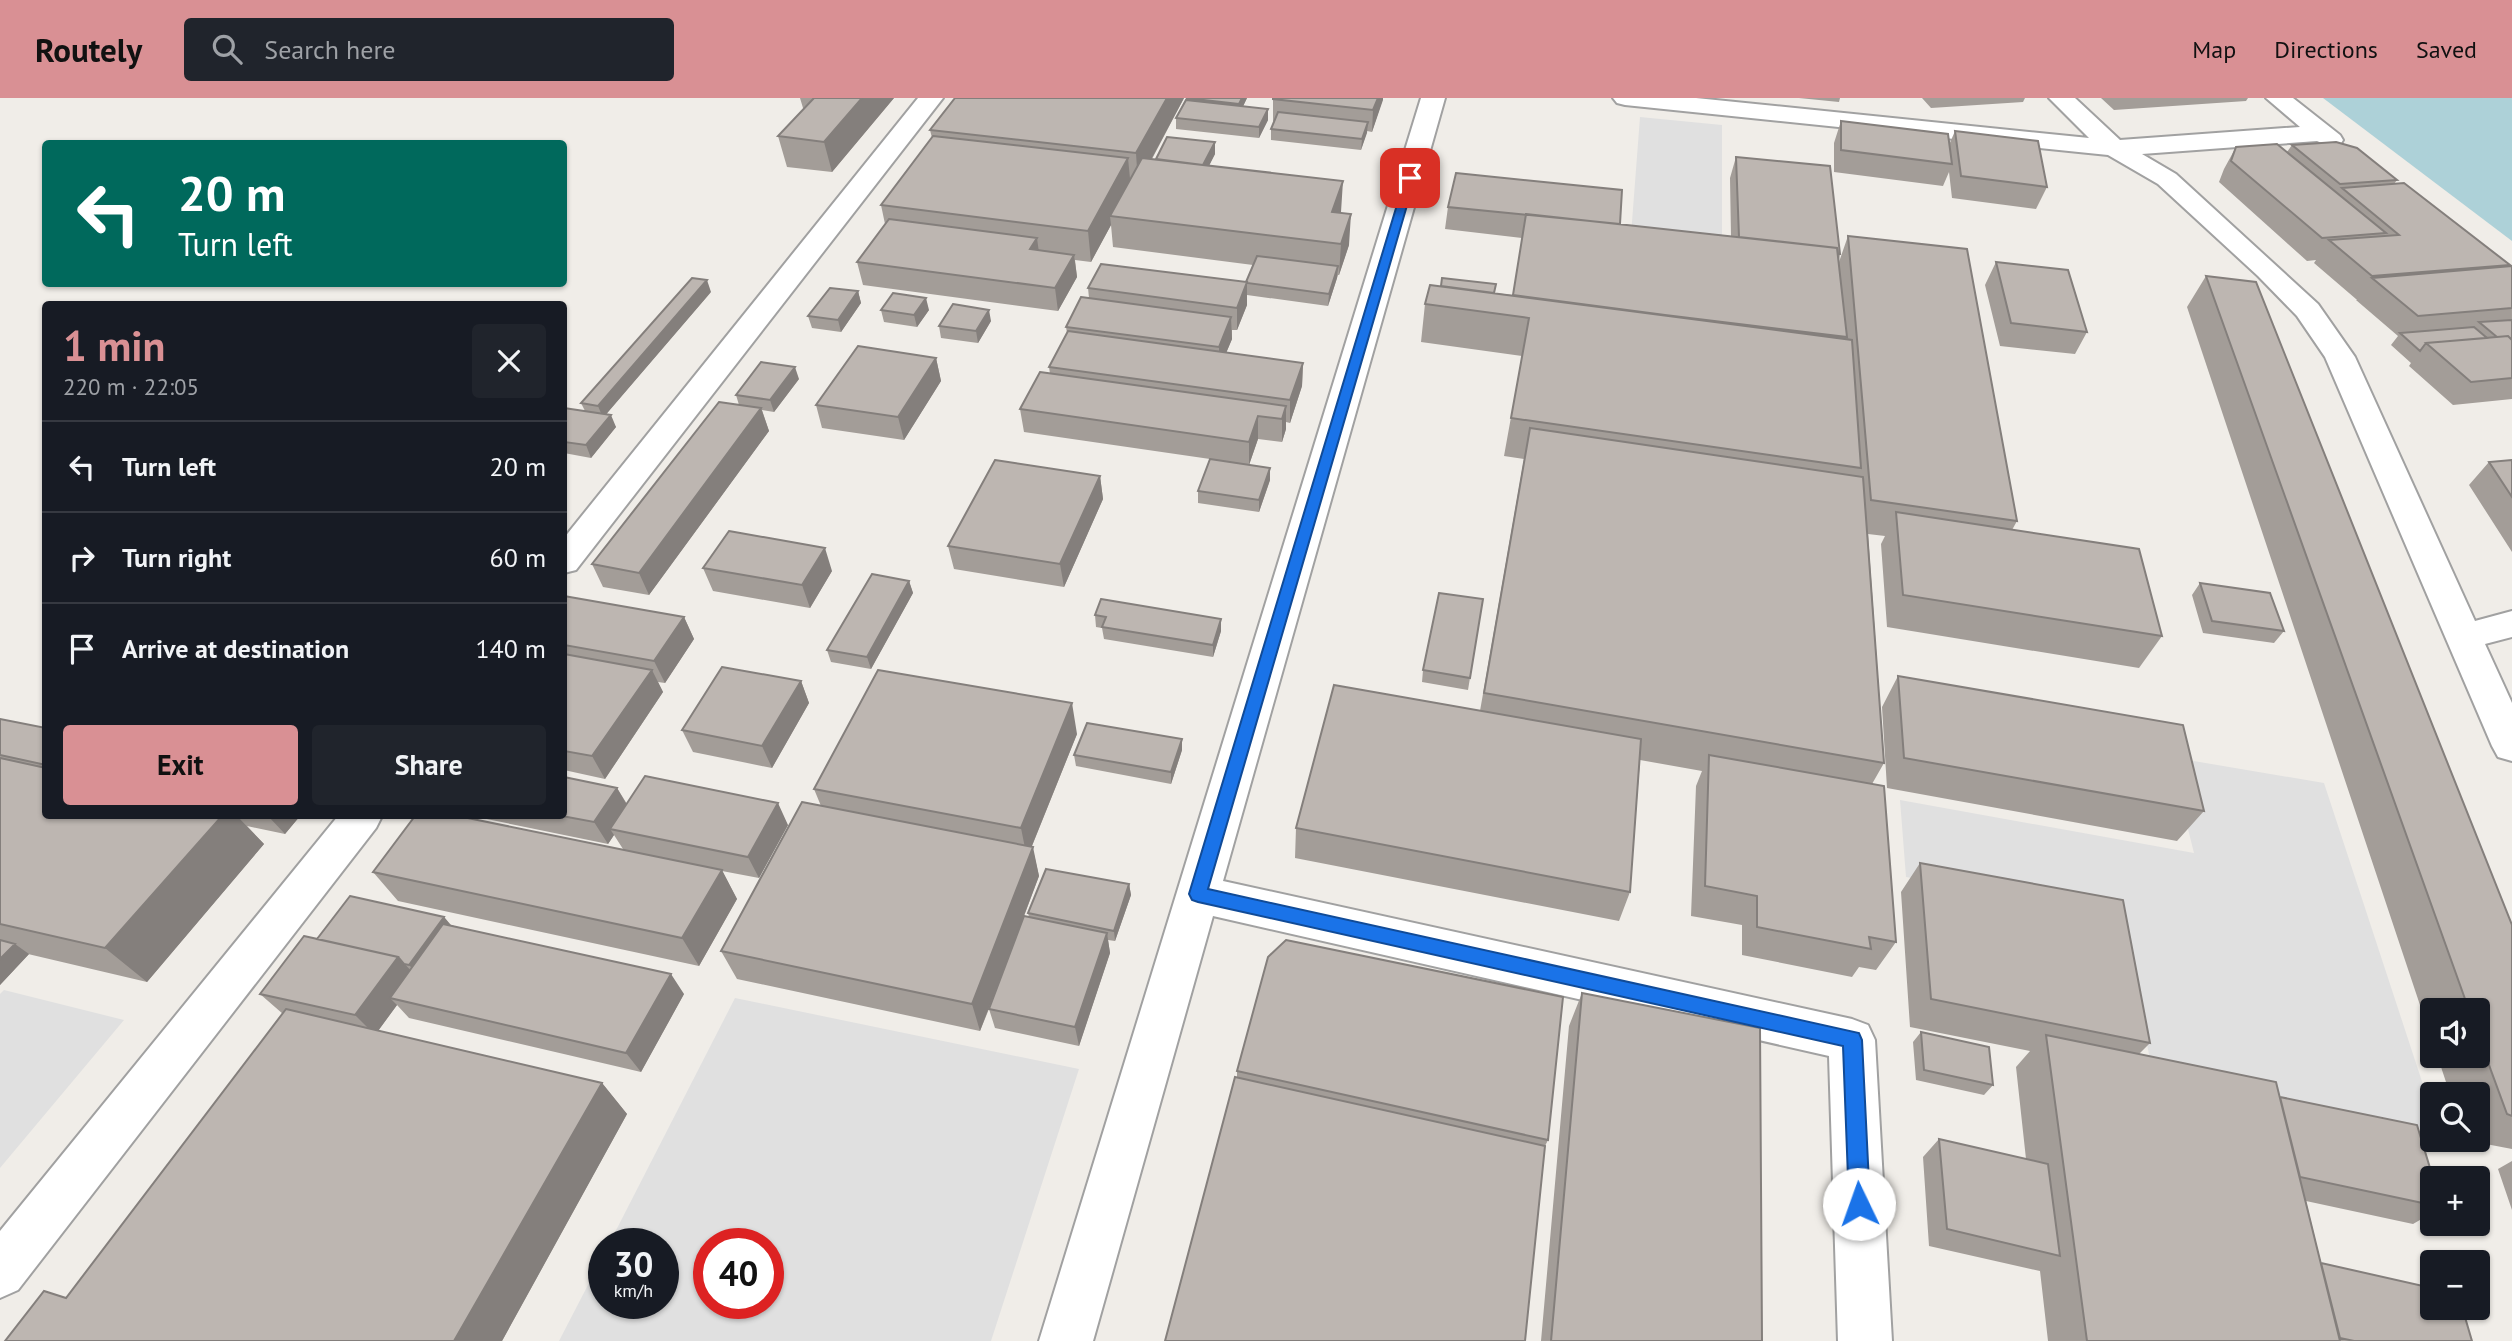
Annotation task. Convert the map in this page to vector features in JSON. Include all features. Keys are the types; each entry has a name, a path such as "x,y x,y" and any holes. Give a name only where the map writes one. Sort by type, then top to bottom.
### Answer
{"street":[{"path":"567,557 930,98"},
{"path":"1066,1341 1433,98"},
{"path":"1625,98 2115,148 2322,133"},
{"path":"2061,98 2115,148 2166,179 2268,270 2308,310 2340,357 2512,746"},
{"path":"2278,98 2354,157"},
{"path":"2464,637 2512,624"},
{"path":"0,1272 360,819"},
{"path":"1198,894 1852,1040 1866,1341"}],"shaded area":[{"path":"1640,117 1722,125 1722,258 1630,248"},
{"path":"2170,757 2324,783 2422,1082 2420,1082 2420,1129 2153,1075 2122,916 1906,877 1900,800 2194,853"},
{"path":"4,990 124,1020 0,1168 0,994"},
{"path":"735,998 1079,1069 991,1341 559,1341 588,1285 588,1319 679,1319 679,1228 617,1228"}],"water":[{"path":"2323,98 2512,98 2512,241"}],"building":[{"path":"814,98 862,98 824,142 778,136"},
{"path":"955,98 1167,98 1136,153 930,130"},
{"path":"1186,98 1242,98 1239,104"},
{"path":"1273,98 1378,98 1373,110"},
{"path":"1186,100 1268,109 1259,127 1176,118"},
{"path":"1278,112 1368,122 1362,139 1271,129"},
{"path":"1841,121 1948,134 1952,164 1841,150"},
{"path":"1955,131 2038,141 2047,187 1961,176"},
{"path":"933,136 1128,158 1088,231 881,205"},
{"path":"1167,137 1215,142 1203,165 1156,159"},
{"path":"2336,142 2357,148 2397,180 2340,184 2292,145"},
{"path":"2277,144 2386,233 2322,238 2231,161 2236,147"},
{"path":"1736,157 1830,166 1840,254 1837,248 1739,237"},
{"path":"1142,158 1343,181 1332,212 1351,214 1341,244 1110,216"},
{"path":"1456,173 1622,190 1620,224 1448,207"},
{"path":"2404,183 2510,265 2372,276 2329,240 2399,235 2342,188"},
{"path":"1526,214 1837,248 1847,337 1513,295"},
{"path":"889,219 1037,238 1030,249 1074,255 1055,288 857,262"},
{"path":"1848,236 1967,249 2017,521 1871,500"},
{"path":"1257,256 1338,266 1329,294 1247,283"},
{"path":"1996,262 2068,270 2087,332 2011,323"},
{"path":"1101,264 1247,282 1237,308 1088,288"},
{"path":"2512,266 2512,308 2418,316 2372,278"},
{"path":"2206,276 2256,282 2512,925 2512,1116 2507,1114 2490,1068 2490,998 2465,998"},
{"path":"692,278 707,280 598,406 581,403"},
{"path":"1442,278 1496,284 1494,293 1441,286"},
{"path":"1430,285 1852,340 1861,468 1511,418 1529,318 1425,304"},
{"path":"830,288 858,291 838,320 808,316"},
{"path":"893,293 926,298 914,315 881,310"},
{"path":"1081,297 1231,317 1219,347 1066,327"},
{"path":"953,304 989,310 976,331 939,326"},
{"path":"2512,320 2512,340 2508,336 2497,337 2479,322"},
{"path":"2474,327 2487,338 2426,343 2420,351 2400,333"},
{"path":"1068,331 1303,363 1290,400 1049,367"},
{"path":"2508,336 2512,340 2512,378 2471,382 2426,343"},
{"path":"858,346 936,358 898,417 816,405"},
{"path":"761,362 795,367 770,400 736,395"},
{"path":"1040,372 1286,406 1282,419 1258,416 1249,442 1020,409"},
{"path":"719,402 761,408 639,573 592,564"},
{"path":"567,408 611,415 586,445 567,442"},
{"path":"1530,428 1863,477 1884,763 1484,693"},
{"path":"1210,459 1270,468 1259,500 1198,491"},
{"path":"995,460 1100,476 1060,564 948,546"},
{"path":"2512,460 2512,497 2489,462"},
{"path":"1896,512 2139,549 2162,636 1903,595"},
{"path":"729,531 825,548 802,585 703,568"},
{"path":"872,574 909,581 867,657 827,650"},
{"path":"2200,583 2270,593 2284,631 2212,621"},
{"path":"1439,593 1483,599 1470,678 1423,670"},
{"path":"567,597 684,617 654,661 567,646"},
{"path":"1101,599 1221,619 1213,645 1102,627 1106,617 1095,615"},
{"path":"567,655 652,670 592,756 567,752"},
{"path":"722,667 801,681 762,746 682,730"},
{"path":"878,670 1072,703 1021,828 814,789"},
{"path":"1898,676 2183,725 2204,811 1904,758"},
{"path":"1334,685 1641,739 1630,892 1296,828"},
{"path":"0,719 42,727 42,764 0,755"},
{"path":"1087,723 1182,739 1171,772 1074,755"},
{"path":"1709,755 1884,786 1896,942 1869,937 1871,949 1757,927 1757,896 1705,886"},
{"path":"0,758 42,767 42,819 219,819 105,948 0,924"},
{"path":"645,776 778,803 748,857 610,829"},
{"path":"567,778 617,788 594,822 567,817"},
{"path":"802,802 1033,847 972,1004 721,951"},
{"path":"413,819 473,819 722,870 682,938 373,872"},
{"path":"1920,863 2123,900 2150,1043 1931,999"},
{"path":"1046,869 1129,884 1114,931 1028,913"},
{"path":"350,896 444,917 409,965 404,964 398,957 317,939"},
{"path":"1024,916 1107,933 1075,1027 989,1009"},
{"path":"443,924 671,974 626,1053 390,998"},
{"path":"304,936 398,957 355,1015 260,994"},
{"path":"0,940 15,944 0,959"},
{"path":"1286,940 1563,997 1548,1140 1237,1071 1268,957"},
{"path":"1582,993 1760,1028 1762,1341 1551,1341"},
{"path":"286,1009 602,1083 454,1341 5,1341 44,1291 66,1298"},
{"path":"1921,1032 1989,1047 1993,1085 1924,1070"},
{"path":"2046,1035 2276,1082 2340,1341 2087,1341"},
{"path":"1235,1077 1545,1146 1525,1341 1165,1341"},
{"path":"2280,1097 2417,1125 2420,1152 2425,1152 2429,1166 2420,1166 2420,1202 2300,1177"},
{"path":"1939,1139 2048,1164 2060,1256 1947,1229"},
{"path":"2321,1263 2420,1285 2420,1320 2466,1320 2472,1341 2354,1341 2340,1338"}],"route":[{"path":"1410,178 1198,894 1852,1040 1859,1204"}]}
